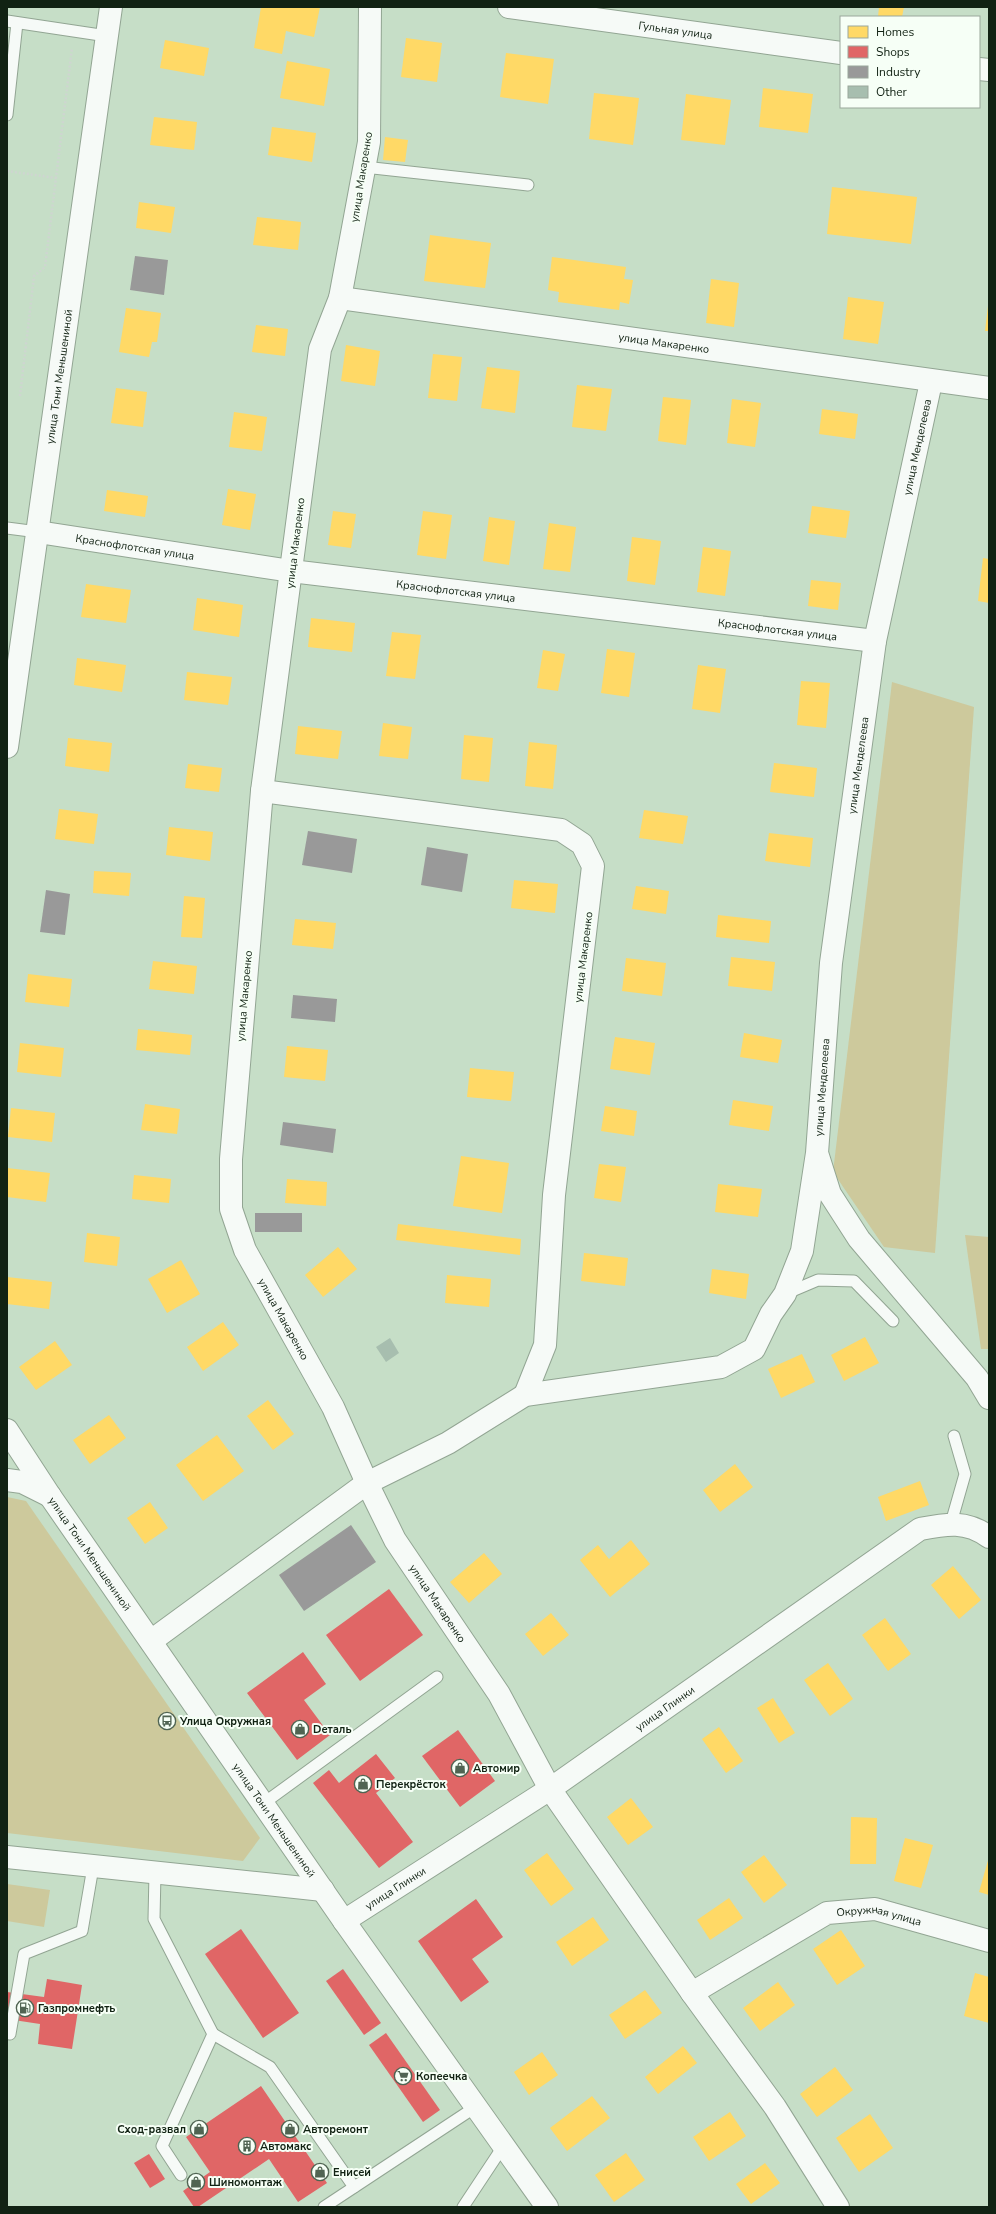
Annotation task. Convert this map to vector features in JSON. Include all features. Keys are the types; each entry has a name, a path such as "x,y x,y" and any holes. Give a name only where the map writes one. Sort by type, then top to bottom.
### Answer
{"street":[{"name":"улица Тони Меньшениной","path":"7,747 111,7"},
{"name":"улица Макаренко","path":"370,7 369,142 340,298 320,349 262,791 230,1160 231,1209 245,1250 333,1407 366,1483 395,1540 500,1694 550,1788"},
{"name":"Гульная улица","path":"509,7 840,53"},
{"name":"улица Макаренко","path":"340,298 931,382 989,388"},
{"name":"улица Менделеева","path":"525,1395 721,1368 754,1349 771,1314 785,1294 802,1251 817,1153 830,963 875,641 931,382"},
{"name":"Краснофлотская улица","path":"38,532 291,571 875,641"},
{"name":"улица Макаренко","path":"262,791 561,830 582,844 594,866 554,1195 545,1345 525,1395"},
{"name":"улица Менделеева","path":"817,1153 830,1194 860,1239 977,1378 989,1398"},
{"path":"151,1641 366,1483 448,1443 525,1395"},
{"name":"улица Тони Меньшениной","path":"7,1430 50,1496 264,1803 344,1921 477,2106 547,2207"},
{"path":"7,1480 22,1482 50,1496"},
{"name":"улица Глинки","path":"344,1921 550,1788 920,1529 951,1523 980,1530 989,1537"},
{"path":"550,1788 692,1993 775,2107 838,2207"},
{"path":"7,1858 323,1890"},
{"name":"Окружная улица","path":"692,1993 827,1913 875,1909 989,1941"}],"lane":[{"path":"7,115 12,22 107,36"},
{"path":"364,167 528,185"},
{"path":"7,528 38,532"},
{"path":"785,1294 818,1280 854,1281 893,1320"},
{"path":"951,1523 965,1474 954,1436"},
{"path":"264,1803 437,1677"},
{"path":"7,2033 10,2034 24,1954 82,1931 93,1866"},
{"path":"155,1873 154,1920 213,2034 270,2067 354,2187"},
{"path":"181,2175 162,2146 213,2034"},
{"path":"324,2207 477,2106"},
{"path":"463,2207 504,2146"}],"path":[{"path":"20,396 34,276 45,267 74,31"},
{"path":"7,171 56,178"}],"shaded area":[{"path":"892,682 974,707 935,1253 884,1247 833,1172"},
{"path":"965,1235 989,1237 989,1349 981,1349"},
{"path":"7,1497 26,1501 260,1838 243,1861 7,1833"},
{"path":"7,1884 50,1890 44,1927 7,1921"}],"building: Homes":[{"path":"261,7 320,7 314,37 286,31 282,54 254,48"},
{"path":"879,7 904,7 902,16 878,16"},
{"path":"406,38 442,43 437,82 401,77"},
{"path":"165,40 209,48 204,76 160,68"},
{"path":"506,53 554,59 548,104 500,97"},
{"path":"287,61 330,69 324,106 280,98"},
{"path":"763,88 813,94 808,133 759,127"},
{"path":"594,93 639,98 633,145 589,139"},
{"path":"686,94 731,100 725,145 681,140"},
{"path":"154,117 197,122 194,150 150,145"},
{"path":"272,127 316,133 312,162 268,155"},
{"path":"385,137 408,140 405,162 383,160"},
{"path":"832,187 917,197 911,244 827,234"},
{"path":"139,202 175,207 171,233 136,228"},
{"path":"257,217 301,222 298,250 253,245"},
{"path":"430,235 491,243 485,288 424,281"},
{"path":"552,257 626,267 624,279 633,280 629,304 620,302 619,310 558,302 559,292 548,290"},
{"path":"711,279 739,283 734,327 706,323"},
{"path":"848,297 884,302 878,344 843,339"},
{"path":"988,306 989,331 985,331"},
{"path":"126,308 161,313 157,342 152,342 149,357 119,352"},
{"path":"256,325 288,329 285,356 252,352"},
{"path":"346,345 380,351 375,386 341,381"},
{"path":"433,354 462,357 457,401 428,398"},
{"path":"487,367 520,371 515,413 481,408"},
{"path":"577,385 612,389 606,431 572,427"},
{"path":"116,388 147,392 143,427 111,423"},
{"path":"663,397 691,400 686,445 658,441"},
{"path":"732,399 761,403 755,447 727,443"},
{"path":"822,409 858,414 855,439 819,434"},
{"path":"234,412 267,417 262,451 229,447"},
{"path":"228,489 256,494 250,530 222,525"},
{"path":"107,490 148,496 145,517 104,511"},
{"path":"812,506 850,511 846,538 808,533"},
{"path":"333,511 356,514 351,548 328,545"},
{"path":"423,511 452,515 446,559 417,555"},
{"path":"489,517 515,521 509,565 483,561"},
{"path":"549,523 576,527 570,572 543,569"},
{"path":"632,537 661,541 655,585 627,581"},
{"path":"703,547 731,551 725,596 697,592"},
{"path":"983,558 989,559 989,603 978,601"},
{"path":"811,580 841,583 838,610 808,606"},
{"path":"86,584 131,590 126,623 81,617"},
{"path":"197,598 243,605 239,637 193,630"},
{"path":"311,618 355,623 352,652 308,647"},
{"path":"392,632 421,635 415,679 386,676"},
{"path":"607,649 635,653 629,697 601,693"},
{"path":"543,650 565,654 558,691 537,688"},
{"path":"77,658 126,665 122,692 74,685"},
{"path":"698,665 726,669 720,713 692,709"},
{"path":"187,672 232,677 228,705 184,700"},
{"path":"801,681 830,683 826,728 797,725"},
{"path":"383,723 412,727 408,759 379,756"},
{"path":"298,726 342,731 338,759 295,754"},
{"path":"464,735 493,738 489,782 461,779"},
{"path":"68,738 112,743 109,772 65,766"},
{"path":"529,742 557,745 553,789 525,786"},
{"path":"774,763 817,768 814,797 770,792"},
{"path":"188,764 222,768 219,792 185,788"},
{"path":"59,809 98,814 94,844 55,839"},
{"path":"644,810 688,816 683,844 639,838"},
{"path":"169,827 213,832 210,861 166,855"},
{"path":"769,833 813,838 810,867 765,861"},
{"path":"94,871 131,873 129,896 93,893"},
{"path":"514,880 558,884 555,913 511,908"},
{"path":"636,886 669,891 666,914 632,909"},
{"path":"184,896 205,898 202,938 181,937"},
{"path":"718,915 771,921 769,943 716,937"},
{"path":"295,919 336,923 333,949 292,945"},
{"path":"731,957 775,962 772,991 728,986"},
{"path":"626,958 666,963 662,996 622,991"},
{"path":"153,961 197,966 194,994 149,989"},
{"path":"28,974 72,979 69,1007 25,1002"},
{"path":"138,1029 192,1035 190,1055 136,1050"},
{"path":"744,1033 782,1040 778,1063 740,1057"},
{"path":"615,1037 655,1043 650,1075 610,1069"},
{"path":"20,1043 64,1048 61,1077 17,1072"},
{"path":"287,1046 328,1050 325,1081 284,1077"},
{"path":"470,1068 514,1072 511,1101 467,1097"},
{"path":"733,1100 773,1106 769,1131 729,1125"},
{"path":"145,1104 180,1109 177,1134 141,1130"},
{"path":"605,1106 637,1111 634,1136 601,1131"},
{"path":"11,1108 55,1113 52,1142 8,1137"},
{"path":"461,1156 509,1163 502,1213 453,1206"},
{"path":"599,1164 626,1167 621,1202 594,1198"},
{"path":"7,1168 50,1173 46,1202 7,1197"},
{"path":"134,1175 171,1179 169,1203 132,1199"},
{"path":"287,1179 327,1182 326,1206 285,1203"},
{"path":"718,1184 762,1189 758,1217 715,1212"},
{"path":"398,1224 521,1239 520,1255 396,1240"},
{"path":"87,1233 120,1237 117,1266 84,1262"},
{"path":"338,1247 357,1269 323,1297 305,1275"},
{"path":"584,1253 628,1258 625,1286 581,1281"},
{"path":"181,1260 200,1294 167,1313 148,1279"},
{"path":"712,1269 749,1274 746,1299 709,1293"},
{"path":"447,1275 491,1279 489,1307 445,1303"},
{"path":"7,1277 52,1282 49,1309 7,1304"},
{"path":"223,1322 239,1345 203,1371 187,1347"},
{"path":"865,1337 879,1363 844,1381 831,1355"},
{"path":"55,1341 72,1365 36,1390 19,1367"},
{"path":"802,1354 815,1382 781,1398 768,1369"},
{"path":"268,1400 294,1434 273,1450 247,1416"},
{"path":"109,1415 126,1438 90,1464 73,1440"},
{"path":"217,1435 244,1471 203,1501 176,1465"},
{"path":"735,1464 753,1487 720,1512 703,1490"},
{"path":"920,1481 929,1505 886,1521 878,1497"},
{"path":"150,1502 168,1528 145,1544 127,1518"},
{"path":"631,1540 650,1564 610,1597 580,1560 598,1545 609,1559"},
{"path":"484,1553 502,1574 469,1603 450,1582"},
{"path":"953,1566 981,1600 959,1619 931,1585"},
{"path":"551,1613 569,1635 543,1656 525,1634"},
{"path":"885,1618 911,1654 888,1671 862,1635"},
{"path":"828,1663 853,1699 830,1716 804,1680"},
{"path":"773,1698 795,1733 779,1743 757,1708"},
{"path":"719,1727 743,1761 726,1773 702,1739"},
{"path":"631,1798 653,1827 628,1845 607,1817"},
{"path":"851,1817 877,1818 876,1864 850,1864"},
{"path":"905,1838 933,1845 921,1888 894,1881"},
{"path":"547,1853 574,1889 551,1906 524,1870"},
{"path":"764,1855 787,1885 764,1903 741,1872"},
{"path":"989,1857 989,1895 979,1892"},
{"path":"729,1898 743,1918 710,1940 697,1920"},
{"path":"593,1917 609,1940 572,1966 556,1942"},
{"path":"841,1930 865,1966 837,1985 813,1949"},
{"path":"975,1973 989,1977 989,2023 964,2016"},
{"path":"778,1982 795,2005 760,2031 743,2008"},
{"path":"645,1990 662,2013 625,2039 609,2015"},
{"path":"683,2046 697,2063 658,2094 645,2077"},
{"path":"542,2052 558,2075 529,2095 514,2072"},
{"path":"835,2067 853,2090 817,2117 800,2094"},
{"path":"592,2096 610,2118 567,2151 550,2128"},
{"path":"730,2112 746,2136 709,2161 693,2137"},
{"path":"870,2114 893,2148 859,2172 836,2138"},
{"path":"626,2153 645,2180 614,2202 595,2175"},
{"path":"765,2163 780,2183 751,2204 736,2184"}],"building: Shops":[{"path":"389,1589 423,1635 360,1681 326,1635"},
{"path":"303,1652 326,1684 304,1700 330,1735 297,1760 247,1693"},
{"path":"458,1730 495,1781 460,1807 422,1756"},
{"path":"376,1754 395,1778 376,1793 413,1842 379,1868 313,1783 329,1770 339,1783"},
{"path":"476,1899 503,1937 472,1959 489,1982 461,2002 418,1941"},
{"path":"241,1929 299,2013 263,2038 205,1954"},
{"path":"343,1969 381,2023 364,2035 326,1981"},
{"path":"47,1979 82,1985 72,2049 38,2044 40,2024 7,2019 7,1992 44,1997"},
{"path":"386,2033 440,2110 423,2122 369,2045"},
{"name":"Автомакс","path":"261,2086 327,2183 298,2202 269,2159 198,2207 194,2207 183,2191 210,2172 186,2137"},
{"path":"149,2154 165,2179 150,2188 134,2163"}],"building: Industry":[{"path":"135,256 168,260 164,295 130,290"},
{"path":"308,831 357,839 352,873 302,865"},
{"path":"427,847 468,854 462,892 421,885"},
{"path":"46,890 70,894 65,935 40,932"},
{"path":"293,995 337,999 335,1022 291,1018"},
{"path":"283,1122 336,1129 333,1153 280,1145"},
{"path":"255,1213 302,1213 302,1232 255,1232"},
{"path":"351,1525 376,1562 304,1611 279,1575"}],"building: Other":[{"path":"390,1338 399,1353 386,1362 376,1347"}],"place":[{"name":"Улица Окружная","path":"167,1721"},
{"name":"Dеталь","path":"300,1729"},
{"name":"Автомир","path":"460,1768"},
{"name":"Перекрёсток","path":"363,1784"},
{"name":"Газпромнефть","path":"25,2008"},
{"name":"Копеечка","path":"403,2076"},
{"name":"Сход-развал","path":"199,2129"},
{"name":"Авторемонт","path":"290,2129"},
{"name":"Автомакс","path":"247,2146"},
{"name":"Енисей","path":"320,2172"},
{"name":"Шиномонтаж","path":"196,2182"}]}
